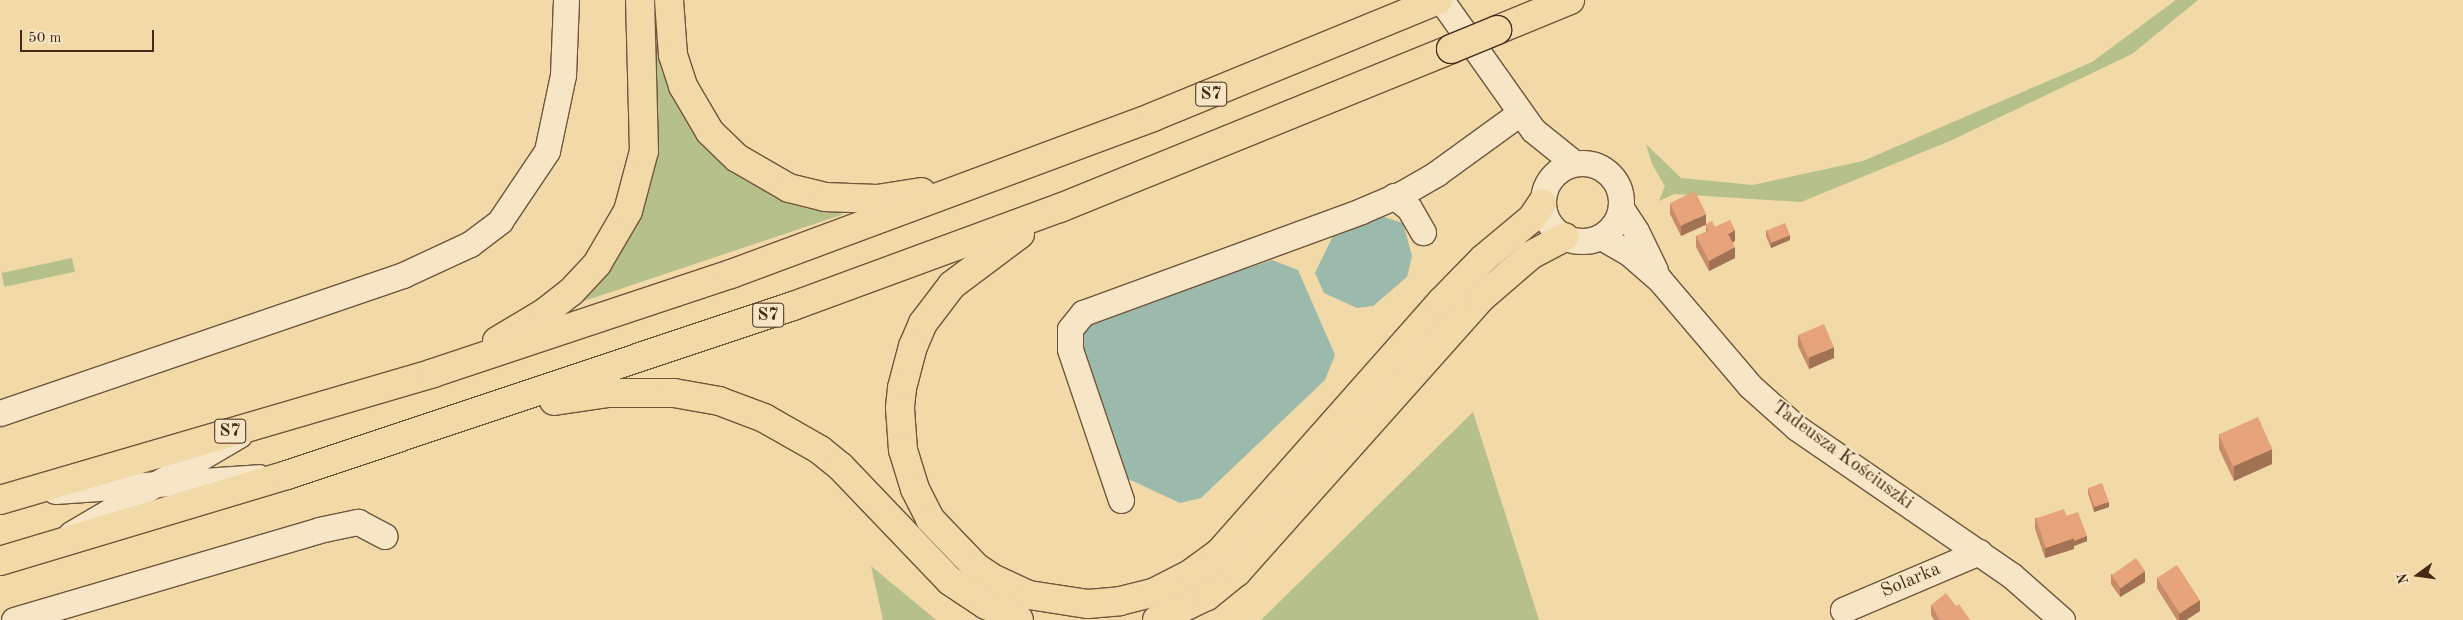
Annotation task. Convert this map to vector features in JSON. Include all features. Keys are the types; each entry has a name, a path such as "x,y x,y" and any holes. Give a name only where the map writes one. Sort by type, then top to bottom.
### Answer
{"highway":[{"path":"433,373 544,313 597,264 615,237 631,203 644,151 640,0"},
{"path":"669,0 673,55 687,94 710,132 737,158 759,174 789,188 853,200 899,196 998,177"},
{"name":"S7","path":"0,561 42,550 287,475 792,306 1060,208 1452,50 1570,0"},
{"name":"S7","path":"0,500 265,420 433,373 731,274 998,177 1434,2"},
{"path":"1060,208 972,268 938,301 923,324 906,367 900,408 900,428 914,489 930,519 958,551 994,579 1013,589 1048,600 1088,604 1120,601 1155,592 1190,574 1219,553 1441,302 1483,259 1532,218 1545,192"},
{"path":"1157,620 1207,596 1237,572 1480,299 1530,254 1565,237"},
{"path":"474,414 630,392 689,395 742,408 784,428 820,450 860,485 950,581 986,605 1018,620"}],"street":[{"path":"0,413 403,275 470,244 500,221 548,151 563,75 566,0"},
{"path":"1434,2 1526,122 1574,163"},
{"path":"1526,122 1545,192 1552,227 1565,237 1583,240 1601,237 1611,229 1621,208 1618,187 1612,178 1595,165 1574,163 1560,169 1545,192"},
{"path":"1121,500 1070,349 1070,329 1083,314 1394,196 1526,122"},
{"path":"1394,196 1409,208 1423,232"},
{"name":"Tadeusza Kościuszki","path":"1621,208 1636,230 1659,279"},
{"name":"Tadeusza Kościuszki","path":"1601,237 1629,252 1659,279 1750,386 1796,428 1855,471 1979,552 2053,609 2062,620"},
{"path":"42,550 265,420"},
{"path":"28,493 287,475"},
{"path":"14,620 319,530 358,522 384,536"},
{"name":"Solarka","path":"1843,610 1979,552"}],"green space":[{"path":"653,0 658,0 658,42 675,98 705,144 722,162 770,194 806,208 844,214 578,303 621,253 646,201 652,174 657,122 650,44"},
{"path":"2176,0 2198,0 2132,54 1950,141 1801,202 1674,194 1659,201 1665,186 1652,164 1646,144 1681,178 1753,185 1863,161 2092,62"},
{"path":"72,258 75,272 4,287 2,273"},
{"path":"1473,412 1539,620 1261,620"},
{"path":"871,566 935,619 936,620 883,620"}],"shaded area":[{"path":"1377,215 1403,223 1412,256 1407,277 1373,306 1357,308 1324,293 1315,273 1333,236"},
{"path":"1272,260 1298,270 1335,355 1325,380 1201,498 1180,503 1124,477 1076,346 1086,322"}],"building":[{"path":"1695,191 1706,213 1681,226 1670,203"},
{"path":"1730,220 1735,230 1728,234 1735,247 1709,261 1696,236 1708,231 1706,224 1712,221 1715,227"},
{"path":"1785,223 1790,235 1772,243 1767,231"},
{"path":"1824,324 1834,347 1808,358 1798,335"},
{"path":"2258,417 2272,449 2233,466 2219,434"},
{"path":"2102,483 2109,502 2095,507 2088,488"},
{"path":"2064,509 2074,538 2046,548 2036,519"},
{"path":"2078,512 2087,536 2074,541 2066,516"},
{"path":"2136,558 2145,571 2121,588 2111,575"},
{"path":"2177,565 2200,600 2180,613 2157,578"},
{"path":"1946,593 1956,606 1959,604 1970,620 1940,620 1931,605"}]}
